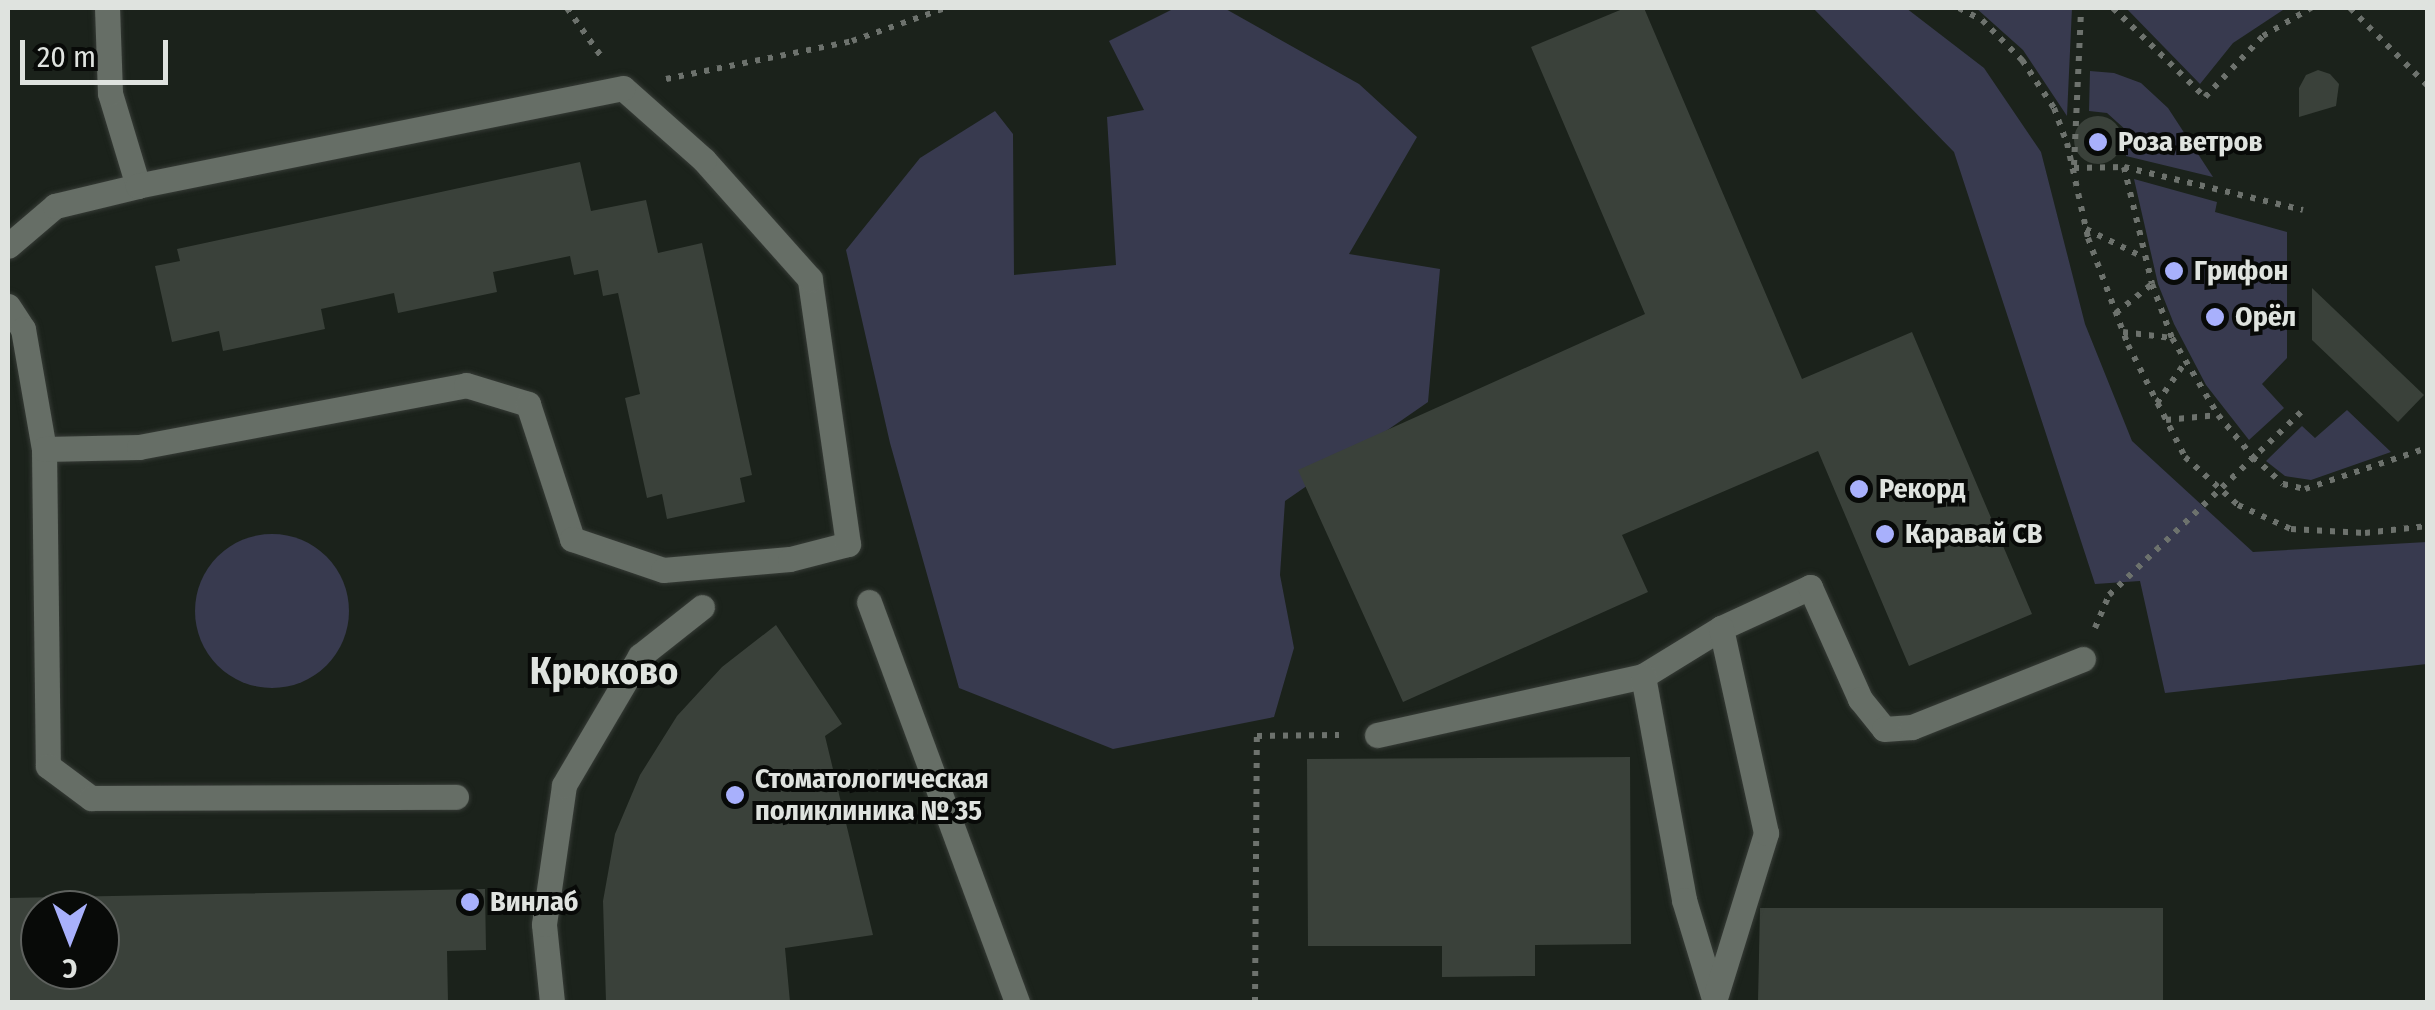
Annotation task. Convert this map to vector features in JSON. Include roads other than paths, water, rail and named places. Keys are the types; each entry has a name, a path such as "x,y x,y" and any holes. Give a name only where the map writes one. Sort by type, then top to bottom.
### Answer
{"lane":[{"path":"106,8 110,94 138,186"},
{"path":"8,246 55,206 623,88 704,160 810,279 848,544 790,559 663,570 572,539 528,404 466,385 139,447 44,449"},
{"path":"8,306 23,329 44,449 48,766 91,798 456,797"},
{"path":"1377,735 1643,676 1721,628 1810,587 1860,699 1884,729 1912,727 2082,659"},
{"path":"869,602 1017,1002"},
{"path":"552,1002 544,924 564,785 640,656 702,607"},
{"path":"1715,1000 1766,833 1721,628"},
{"path":"1643,676 1684,900 1715,1000"}],"place":[{"name":"Роза ветров","path":"2098,142"},
{"name":"Грифон","path":"2174,271"},
{"name":"Орёл","path":"2215,317"},
{"name":"Рекорд","path":"1859,489"},
{"name":"Каравай СВ","path":"1885,534"},
{"name":"Стоматологическая поликлиника № 35","path":"735,795"},
{"name":"Винлаб","path":"470,902"}],"district":[{"name":"Крюково","path":"604,672"}]}
